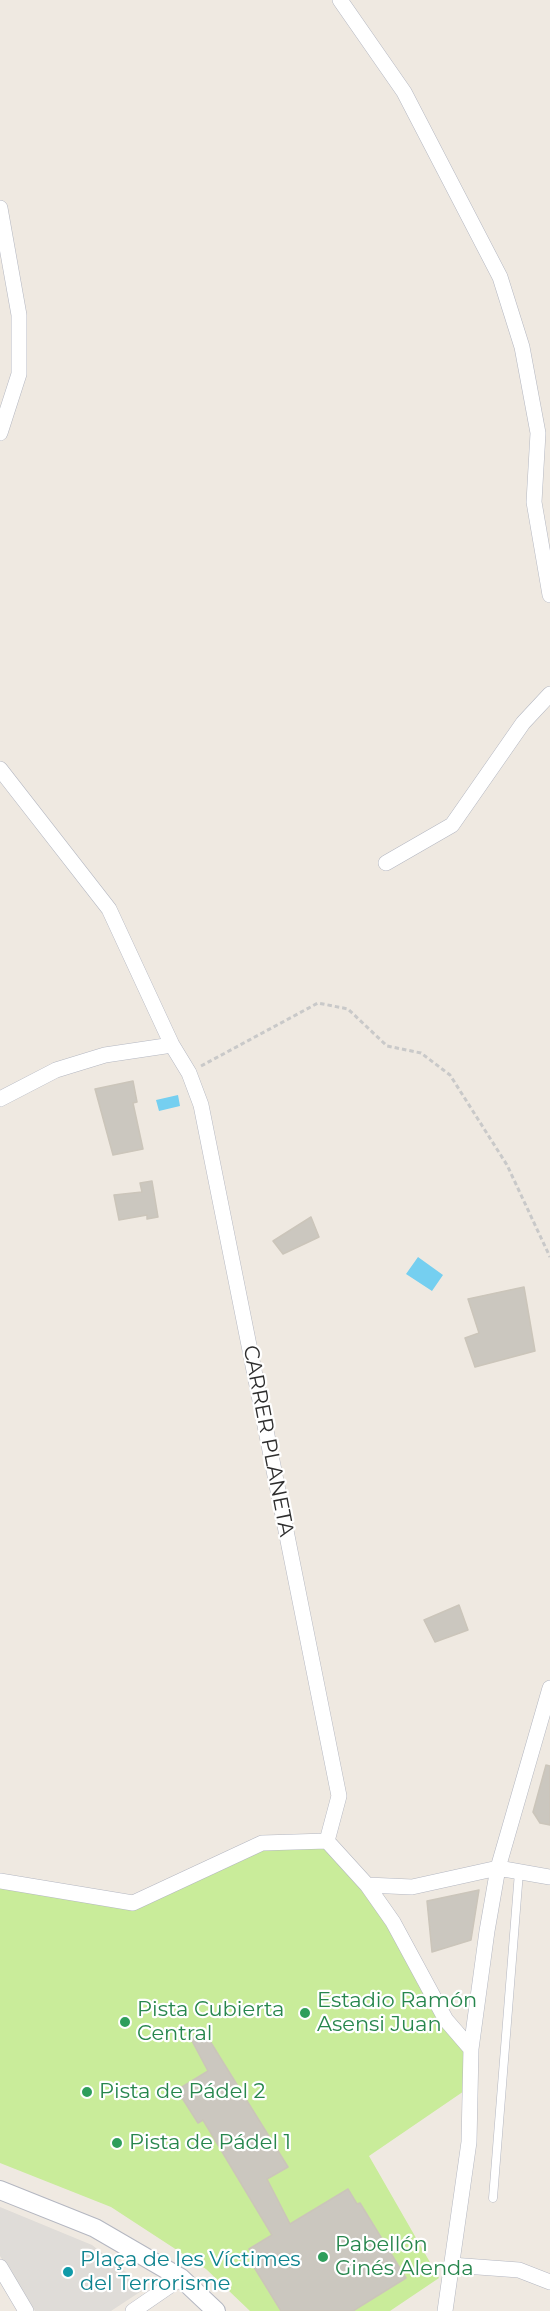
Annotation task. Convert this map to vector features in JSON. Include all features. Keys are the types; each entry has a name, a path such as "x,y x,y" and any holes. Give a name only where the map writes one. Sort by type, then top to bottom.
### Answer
{"street":[{"path":"340,0 404,92 500,276 522,347 538,433 534,502 550,595"},
{"path":"0,208 19,315 19,374 0,433"},
{"path":"386,863 452,825 523,723 550,694"},
{"name":"CARRER PLANETA","path":"0,769 109,909 172,1045 189,1073 201,1105 339,1796 327,1841"},
{"path":"0,1099 56,1070 105,1056 172,1045"},
{"path":"445,2311 469,2142 471,2049 498,1868 550,1688"},
{"path":"0,1881 133,1903 262,1843 327,1841 367,1885 393,1922 446,2020 471,2049"},
{"path":"367,1885 412,1887 498,1868 550,1877"},
{"path":"0,2190 95,2228 182,2278 216,2311"},
{"path":"451,2265 519,2270 550,2282"},
{"path":"0,2267 26,2311"},
{"path":"134,2311 182,2278"}],"lane":[{"path":"492,2198 519,1872"}],"path":[{"path":"189,1073 318,1003 348,1009 387,1046 421,1053 450,1075 507,1165 550,1257"}],"green space":[{"path":"327,1841 367,1885 471,2049 470,2087 369,2156 439,2278 390,2311 250,2311 206,2269 111,2207 0,2163 0,1881 133,1903 262,1843"}],"shaded area":[{"name":"Plaça de les Víctimes del Terrorisme","path":"0,2207 92,2245 146,2288 111,2311 35,2311 0,2256"}],"water":[{"path":"178,1095 180,1106 159,1111 156,1100"},
{"path":"418,1257 443,1275 432,1291 406,1274"}],"building":[{"path":"133,1081 137,1102 133,1103 143,1149 113,1155 95,1089"},
{"path":"152,1181 158,1217 147,1219 147,1215 119,1220 114,1195 142,1192 140,1183"},
{"path":"311,1217 319,1237 283,1254 273,1241"},
{"path":"524,1287 535,1351 475,1367 465,1338 479,1333 468,1299"},
{"path":"459,1605 468,1630 435,1642 424,1620"},
{"path":"546,1765 550,1766 550,1825 540,1823 533,1812"},
{"path":"479,1890 471,1940 432,1952 427,1901"},
{"name":"Pabellón Ginés Alenda","path":"205,2033 288,2167 267,2179 290,2224 348,2189 357,2204 360,2203 406,2278 353,2311 281,2311 254,2267 259,2265 249,2249 272,2235 203,2120 198,2123 177,2090 208,2071 191,2039"}],"place":[{"name":"Estadio Ramón Asensi Juan","path":"305,2013"},
{"name":"Pista Cubierta Central","path":"125,2022"},
{"name":"Pista de Pádel 2","path":"87,2092"},
{"name":"Pista de Pádel 1","path":"117,2143"},
{"name":"Pabellón Ginés Alenda","path":"323,2257"},
{"name":"Plaça de les Víctimes del Terrorisme","path":"68,2272"}]}
